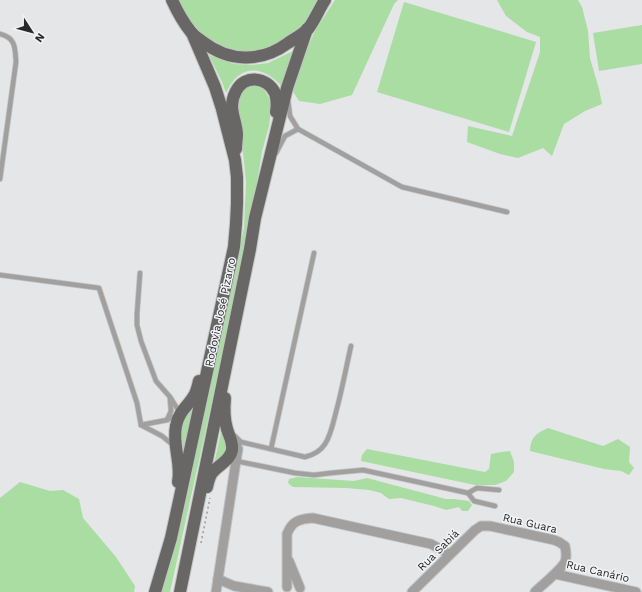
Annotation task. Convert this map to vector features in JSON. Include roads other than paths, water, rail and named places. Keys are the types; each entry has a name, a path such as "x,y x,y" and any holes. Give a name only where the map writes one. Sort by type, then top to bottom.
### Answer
{"main road":[{"path":"164,0 179,14"},
{"path":"172,0 179,14 192,33 215,50 230,56 241,58 270,54 280,49 307,29 323,2"},
{"name":"Rodovia José Pizarro","path":"227,360 255,218 286,88 307,29"},
{"name":"Rodovia José Pizarro","path":"155,592 171,538 234,247 236,224 237,177 235,160 217,94 192,33"},
{"path":"235,160 237,133 232,113 232,101 241,83 247,80 263,81 269,85 277,100 269,140 270,158"},
{"path":"171,538 175,495 179,476 174,434 176,424 180,413 196,393 204,358 213,343"},
{"path":"180,592 195,545 209,478 212,473 231,461 232,445 225,420 224,404 228,382 227,360"},
{"path":"195,545 227,360"}],"street":[{"path":"216,592 231,461 240,445 227,430"},
{"path":"287,556 301,590 285,590 287,534 295,522 313,518 431,544 449,555"},
{"name":"Rua Sabiá","path":"412,592 475,530 481,526"},
{"name":"Rua Guara","path":"481,526 490,526 559,542 564,546 566,553 565,561 535,592"},
{"name":"Rua Canário","path":"554,574 637,592"},
{"path":"218,579 234,586 268,592"},
{"path":"637,592 642,589"}],"lane":[{"path":"0,34 12,40 15,47 16,62 0,179"},
{"path":"286,88 290,116 298,129 402,187 507,212"},
{"path":"266,172 285,136 298,129"},
{"path":"271,449 314,253"},
{"path":"140,273 137,325 141,341 156,381 170,397 180,413 167,420 141,425"},
{"path":"0,275 99,288 137,403 141,425"},
{"path":"240,445 271,449 305,457 312,456 318,452 325,444 330,432 351,346"},
{"path":"167,420 171,411 170,397"},
{"path":"141,425 162,436 175,446"},
{"path":"231,461 295,474 314,475 363,470 468,493 474,501 495,506"},
{"path":"468,493 477,488 499,490"}]}
